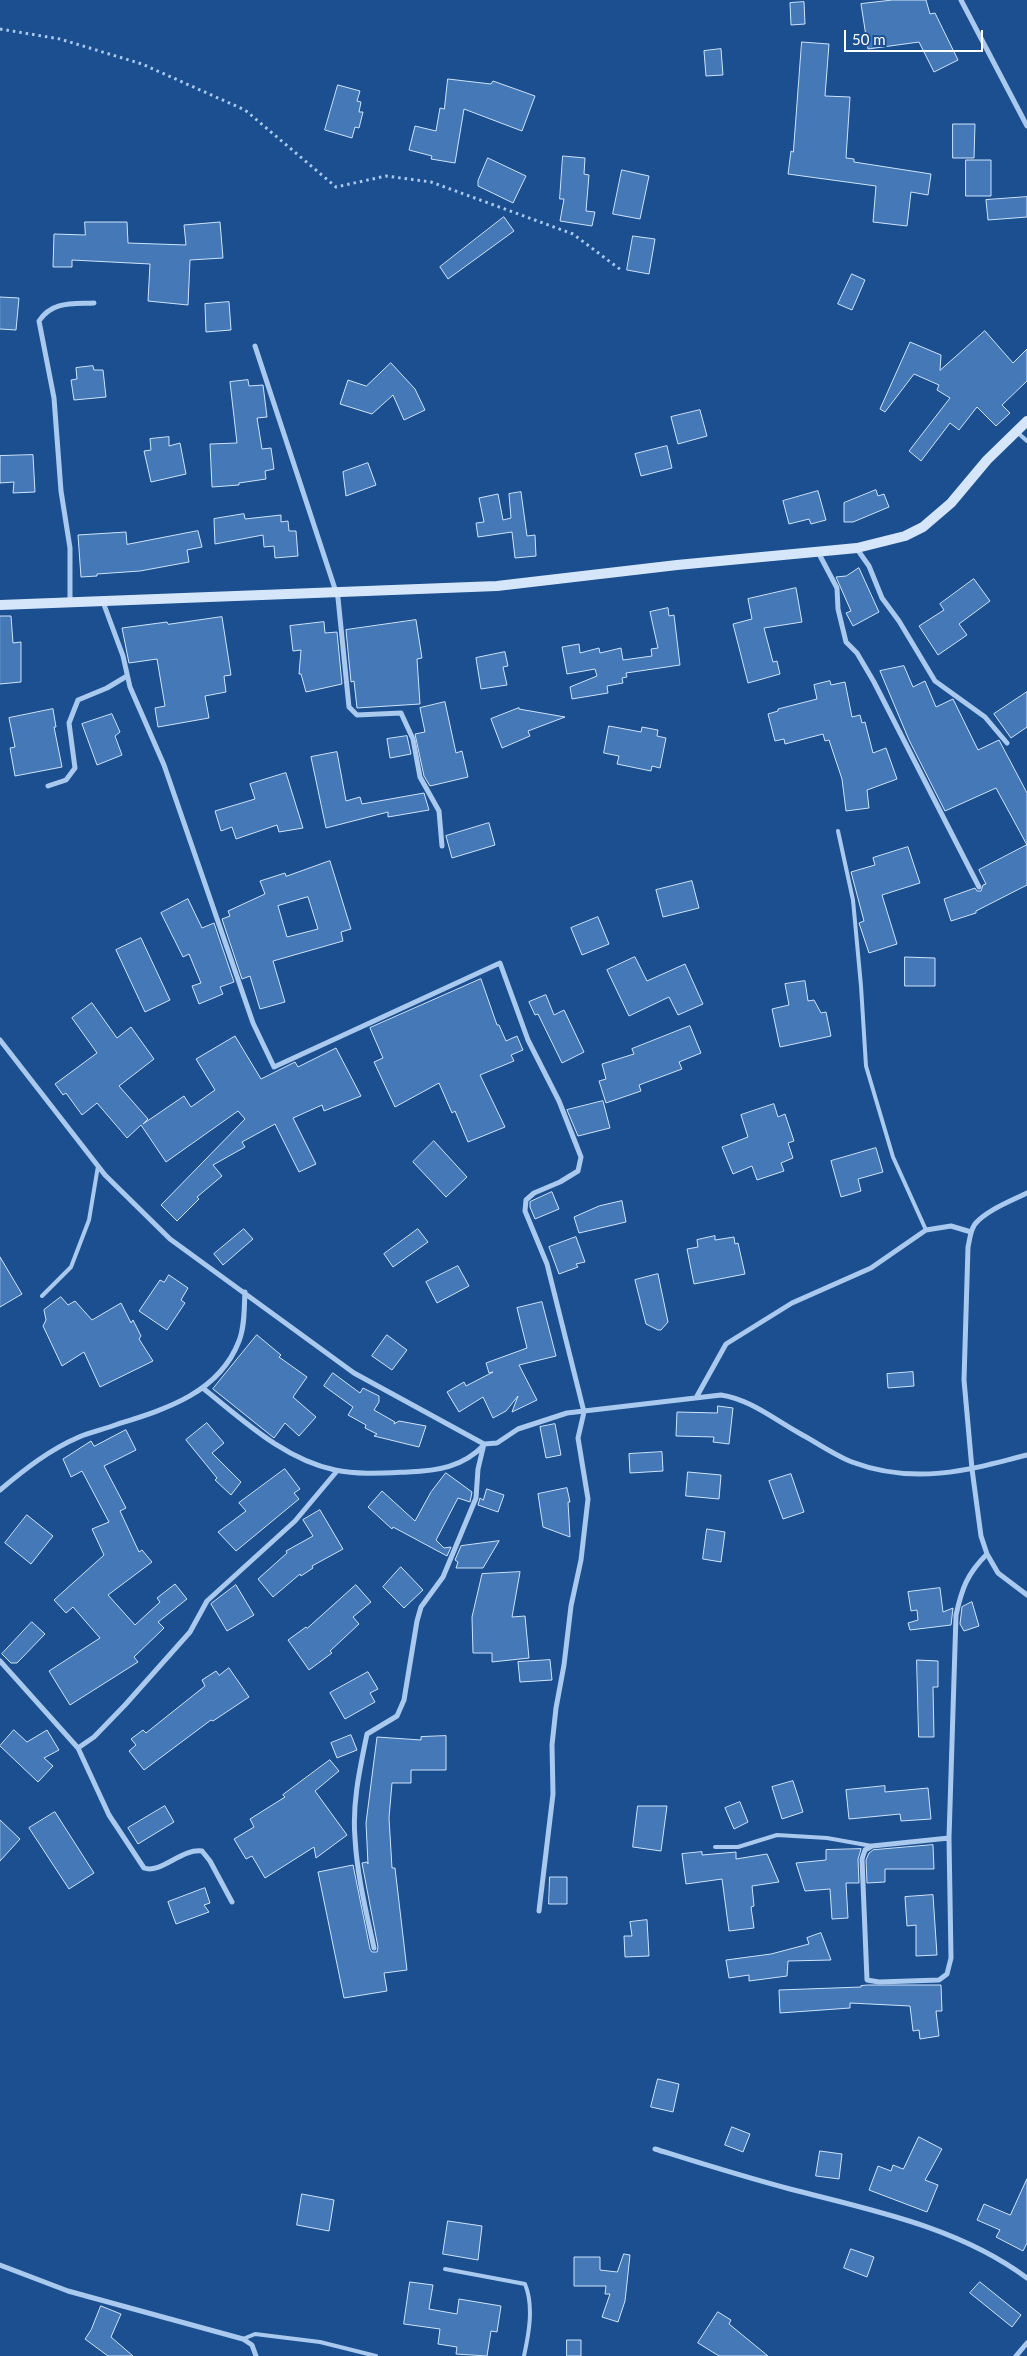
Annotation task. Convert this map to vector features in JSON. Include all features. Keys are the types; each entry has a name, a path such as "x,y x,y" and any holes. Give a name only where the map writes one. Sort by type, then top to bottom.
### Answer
{"street":[{"path":"961,0 1027,126"},
{"path":"70,604 70,548 62,499 54,398 39,321 45,312 54,306 94,303"},
{"path":"256,346 338,598 349,708 357,715 401,713 413,740 420,777 439,811 442,846"},
{"path":"0,605 70,604 497,586 677,564 857,548 905,536 923,527 951,503 987,460 1027,421"},
{"path":"857,548 869,566 882,598 899,620 935,681 985,717 1007,742"},
{"path":"818,552 837,588 838,609 846,642 857,653 874,682 979,887"},
{"path":"103,602 142,718 164,765 253,1023 274,1067 500,963 528,1040 559,1101 581,1156 578,1171 560,1182 534,1193 526,1200 525,1211 547,1264 584,1412 578,1438 588,1499 581,1560 571,1606 564,1665 556,1708 552,1745 553,1794 539,1911"},
{"path":"48,786 66,780 75,768 69,723 78,700 107,688 127,676"},
{"path":"0,1040 98,1166 170,1239 354,1373 484,1444 497,1443 518,1429 567,1413 697,1396 721,1395 744,1401 850,1462 899,1474 930,1475 972,1469 1027,1455"},
{"path":"1027,1193 996,1209 976,1223 971,1232 968,1247 964,1380 972,1469 981,1536 987,1554 998,1574 1027,1596"},
{"path":"697,1396 726,1344 792,1303 870,1268 926,1230 951,1226 971,1232"},
{"path":"0,1490 36,1460 79,1437 181,1402 204,1389 219,1374 231,1357 239,1340 244,1314 245,1292"},
{"path":"204,1389 278,1447 309,1463 337,1471 379,1473 435,1471 458,1464 475,1454 484,1444"},
{"path":"374,1948 359,1882 354,1836 357,1779 367,1734 397,1716 404,1700 421,1607 443,1577 476,1498 478,1469 484,1444"},
{"path":"78,1748 94,1737 125,1706 190,1632 207,1602 295,1521 337,1471"},
{"path":"949,1838 872,1846 865,1850 862,1859 867,1980 879,1982 939,1980 947,1974 951,1958 949,1838 956,1615 961,1592 972,1569 987,1554"},
{"path":"0,1661 78,1748 109,1815 144,1868 152,1868 188,1852 202,1851 210,1861 232,1902"},
{"path":"654,2149 760,2181 896,2217 956,2238 1001,2258 1027,2278"},
{"path":"0,2266 68,2291 243,2339 252,2345 256,2356"},
{"path":"1016,2356 1027,2343"}],"lane":[{"path":"1016,432 1027,441"},
{"path":"838,830 852,900 861,986 866,1066 892,1157 926,1230"},
{"path":"42,1296 71,1267 88,1220 98,1166"},
{"path":"715,1847 738,1847 777,1835 827,1838 872,1846"},
{"path":"445,2269 525,2284 529,2296 528,2335 524,2356"},
{"path":"243,2339 255,2334 310,2341 376,2356"}],"path":[{"path":"0,29 60,39 142,64 245,110 336,186 386,176 431,182 573,234 621,270"}],"building":[{"path":"893,0 926,0 930,14 935,13 958,60 934,72 919,42 868,49 861,4"},
{"path":"804,2 805,24 791,25 790,3"},
{"path":"802,42 829,44 825,96 850,97 846,158 854,159 854,162 931,174 928,195 911,192 907,226 873,222 876,186 788,174 791,151 793,152"},
{"path":"721,49 723,75 706,76 704,51"},
{"path":"448,79 491,84 493,81 535,96 522,131 464,109 455,163 431,159 432,156 409,150 415,126 436,131 440,108 444,109"},
{"path":"338,85 360,91 357,101 361,102 359,112 363,112 359,128 355,127 352,138 325,130"},
{"path":"953,124 975,124 974,158 953,158"},
{"path":"563,156 585,158 584,174 589,175 586,211 595,212 592,226 560,221 564,199 560,199"},
{"path":"488,158 526,176 513,203 478,186 478,181"},
{"path":"966,160 991,160 991,196 966,196"},
{"path":"622,170 649,176 640,219 613,214"},
{"path":"1027,197 1027,217 988,220 986,200"},
{"path":"504,217 514,231 448,279 440,267"},
{"path":"85,222 127,222 128,243 186,245 184,225 220,222 223,258 190,260 188,305 148,301 150,264 72,260 72,267 53,267 54,234 85,235"},
{"path":"633,236 655,239 649,274 627,270"},
{"path":"852,274 865,280 852,310 838,304"},
{"path":"0,297 19,298 16,330 0,329"},
{"path":"229,302 231,330 206,332 205,304"},
{"path":"985,331 1013,363 1027,349 1027,381 1002,405 1010,413 996,426 977,407 959,430 950,423 921,461 909,451 950,398 937,390 939,385 914,374 885,412 880,409 910,342 941,355 940,370"},
{"path":"391,363 415,389 425,410 404,420 393,395 372,414 340,404 348,380 366,386"},
{"path":"93,366 94,370 103,370 106,397 74,400 71,380 77,379 76,368"},
{"path":"248,380 249,386 263,385 267,417 257,418 262,449 271,448 274,469 265,471 266,479 239,483 239,485 212,487 210,444 237,443 230,382"},
{"path":"700,410 707,436 678,444 671,417"},
{"path":"169,437 169,446 180,443 186,474 151,482 144,451 151,450 150,439"},
{"path":"667,446 672,468 641,476 635,454"},
{"path":"33,455 35,492 13,493 14,482 0,483 0,456"},
{"path":"368,463 376,485 346,496 343,472"},
{"path":"876,490 878,496 884,494 889,507 853,522 844,522 844,503"},
{"path":"818,491 826,520 811,524 809,519 789,524 783,501"},
{"path":"521,492 527,536 535,535 536,556 515,558 512,532 478,537 476,523 484,522 479,498 498,494 503,520 511,518 509,494"},
{"path":"244,514 245,519 281,515 281,522 288,521 289,531 296,531 298,556 275,558 274,546 264,547 263,535 215,544 214,519"},
{"path":"198,531 202,547 187,550 189,562 140,571 81,577 78,535 126,532 127,544"},
{"path":"859,568 879,612 853,626 846,613 851,611 836,577 846,576"},
{"path":"974,579 990,601 959,624 967,635 938,655 919,626 944,610 940,604"},
{"path":"796,588 802,622 764,628 773,662 777,661 780,674 748,683 733,624 752,619 748,599"},
{"path":"668,608 669,616 674,615 680,665 626,673 627,677 622,678 623,683 607,686 608,693 572,699 570,687 597,676 595,669 567,674 562,647 579,644 580,653 599,648 600,653 621,648 623,660 652,656 651,649 658,648 650,612"},
{"path":"0,616 11,616 13,643 21,642 21,682 0,684"},
{"path":"222,617 231,675 224,676 226,692 205,696 209,718 158,727 155,708 165,706 157,659 129,663 122,628"},
{"path":"416,620 422,658 417,659 420,704 357,708 354,681 351,682 346,630"},
{"path":"324,622 325,633 337,632 342,684 306,692 301,674 299,674 301,650 293,651 290,626"},
{"path":"505,652 508,666 503,667 507,685 481,689 476,658"},
{"path":"904,666 913,687 925,681 936,707 953,699 978,750 999,740 1027,793 1027,845 996,788 945,811 909,740 880,671"},
{"path":"830,681 831,685 845,682 852,717 860,715 862,723 865,722 873,753 886,748 897,779 867,790 869,808 846,811 842,779 829,740 825,741 823,734 785,744 784,739 775,741 768,714 778,711 778,709 817,699 814,685"},
{"path":"1027,692 1027,727 1011,738 994,714"},
{"path":"445,702 456,753 462,751 468,777 430,786 424,776 415,734 425,732 420,708"},
{"path":"519,708 565,717 528,731 530,736 502,748 491,719"},
{"path":"53,709 56,727 54,727 62,767 15,776 10,748 15,747 9,718"},
{"path":"112,714 120,732 115,736 122,755 97,765 82,724"},
{"path":"609,726 641,732 642,727 658,730 657,736 666,738 660,768 652,766 651,771 617,764 619,756 604,753"},
{"path":"407,736 411,754 390,758 387,739"},
{"path":"337,752 346,801 360,797 362,804 424,793 429,810 388,817 388,812 326,828 311,757"},
{"path":"286,773 303,828 279,832 277,825 236,839 232,827 221,831 215,811 255,799 250,784"},
{"path":"489,823 495,845 452,858 446,836"},
{"path":"1027,845 1027,885 976,911 976,913 951,921 944,899 975,888 977,891 981,891 983,885 986,884 979,870"},
{"path":"908,847 920,883 882,895 897,944 869,953 859,923 864,921 851,872 875,865 873,858"},
{"path":"330,861 351,929 341,932 343,941 273,961 285,1002 260,1009 250,976 242,979 222,919 230,916 228,911 265,894 260,881 285,873 286,876","holes":["308,897 318,929 287,937 278,906"]},
{"path":"692,881 699,908 663,917 656,890"},
{"path":"188,899 202,928 214,923 234,982 220,987 223,994 199,1004 192,986 201,983 189,954 183,957 161,913"},
{"path":"598,917 609,944 582,955 571,928"},
{"path":"141,938 170,1000 145,1012 116,950"},
{"path":"635,957 647,981 685,964 703,1004 678,1015 669,997 629,1016 607,970"},
{"path":"905,957 935,958 935,986 905,986"},
{"path":"481,979 497,1025 499,1025 506,1041 517,1036 523,1050 511,1055 514,1061 480,1075 505,1127 468,1142 455,1111 452,1113 439,1083 395,1107 374,1062 383,1058 370,1028"},
{"path":"805,981 808,1001 814,1000 821,1013 826,1012 831,1036 780,1047 772,1009 789,1005 785,984"},
{"path":"546,995 554,1015 564,1010 584,1052 562,1063 538,1014 535,1015 529,1002"},
{"path":"92,1003 117,1038 131,1027 154,1059 119,1086 148,1119 143,1124 184,1096 191,1107 215,1090 196,1059 235,1036 261,1079 295,1062 298,1067 336,1048 361,1096 324,1111 322,1105 293,1118 316,1164 299,1172 275,1124 242,1142 245,1147 213,1165 222,1176 197,1197 199,1199 177,1221 161,1205 245,1119 238,1111 166,1162 141,1125 127,1138 97,1103 82,1115 66,1093 63,1095 55,1084 97,1053 72,1018"},
{"path":"690,1026 701,1053 679,1062 682,1069 639,1085 641,1091 606,1103 599,1081 606,1079 602,1064 634,1054 632,1049"},
{"path":"603,1101 610,1128 578,1136 567,1110"},
{"path":"774,1104 778,1117 785,1114 794,1141 788,1143 793,1158 781,1163 784,1171 757,1180 752,1166 733,1174 722,1147 748,1137 741,1115"},
{"path":"434,1141 467,1177 446,1197 413,1162"},
{"path":"876,1148 883,1172 858,1179 861,1191 841,1197 831,1161"},
{"path":"552,1192 559,1209 535,1219 530,1202"},
{"path":"622,1201 626,1222 579,1233 574,1217 599,1206"},
{"path":"244,1229 253,1239 223,1265 214,1254"},
{"path":"418,1229 428,1242 393,1267 384,1254"},
{"path":"715,1236 715,1240 734,1237 735,1244 738,1243 745,1274 694,1284 687,1249 698,1247 697,1240"},
{"path":"576,1237 585,1262 576,1264 578,1267 559,1274 549,1247"},
{"path":"0,1257 22,1294 0,1307"},
{"path":"458,1266 469,1286 437,1303 426,1282"},
{"path":"658,1274 668,1322 661,1330 646,1324 635,1280"},
{"path":"169,1275 188,1288 181,1300 185,1303 167,1330 139,1311 160,1280 164,1282"},
{"path":"61,1297 68,1305 75,1301 92,1320 121,1303 131,1323 133,1320 141,1336 139,1339 153,1361 100,1387 84,1352 62,1366 43,1326 46,1320 44,1310"},
{"path":"542,1302 556,1356 519,1365 537,1400 512,1412 518,1396 506,1411 493,1418 483,1397 459,1412 447,1392 464,1382 466,1386 493,1372 489,1373 486,1363 527,1348 517,1308"},
{"path":"257,1335 281,1355 279,1357 307,1377 293,1397 316,1417 299,1436 285,1423 274,1438 213,1389"},
{"path":"387,1335 407,1350 392,1370 372,1356"},
{"path":"913,1372 914,1386 888,1388 887,1374"},
{"path":"333,1373 360,1393 363,1388 379,1396 379,1402 374,1410 395,1422 394,1424 399,1421 426,1426 419,1447 374,1436 377,1434 365,1428 366,1425 348,1415 353,1407 324,1386"},
{"path":"718,1406 733,1408 729,1444 713,1442 714,1437 676,1436 677,1412 717,1413"},
{"path":"207,1423 224,1443 212,1453 241,1482 231,1495 215,1480 217,1478 186,1440"},
{"path":"555,1424 561,1455 546,1458 540,1427"},
{"path":"126,1430 136,1450 104,1466 126,1508 120,1511 139,1552 142,1550 152,1562 108,1595 135,1625 160,1602 157,1598 175,1584 187,1599 158,1622 164,1628 134,1657 138,1662 70,1705 49,1671 100,1638 73,1607 66,1613 54,1600 104,1555 92,1529 109,1522 82,1471 71,1477 63,1459 91,1441 94,1446"},
{"path":"662,1452 663,1471 630,1473 629,1454"},
{"path":"285,1469 300,1489 294,1493 299,1499 236,1551 218,1532 246,1511 239,1503"},
{"path":"688,1472 721,1475 719,1499 686,1496"},
{"path":"446,1473 472,1492 470,1502 458,1498 436,1540 444,1548 451,1547 447,1556 393,1527 392,1529 368,1507 382,1491 415,1521 431,1492"},
{"path":"791,1474 804,1512 783,1519 769,1481"},
{"path":"567,1488 570,1502 568,1502 570,1537 543,1527 538,1494"},
{"path":"487,1489 504,1495 498,1512 478,1505 480,1498 483,1500"},
{"path":"320,1510 343,1549 312,1566 313,1568 301,1576 300,1574 273,1597 258,1579 287,1553 286,1551 313,1536 303,1520"},
{"path":"27,1515 53,1536 31,1564 5,1543"},
{"path":"707,1529 725,1532 721,1562 703,1559"},
{"path":"499,1541 483,1568 456,1568 458,1562 455,1560 461,1546"},
{"path":"401,1567 423,1590 404,1608 383,1587"},
{"path":"520,1572 512,1617 525,1616 529,1658 492,1662 492,1653 473,1653 472,1617 482,1574"},
{"path":"236,1585 254,1615 227,1631 211,1604"},
{"path":"356,1585 371,1602 353,1617 359,1624 330,1651 332,1653 309,1670 288,1640 307,1628"},
{"path":"940,1588 943,1612 953,1608 951,1625 910,1630 908,1623 918,1620 917,1610 911,1611 908,1592"},
{"path":"972,1602 979,1626 964,1631 960,1624 962,1607"},
{"path":"32,1622 45,1634 17,1663 11,1663 2,1654"},
{"path":"550,1660 552,1680 520,1682 518,1662"},
{"path":"917,1660 938,1661 938,1687 933,1687 934,1737 919,1737"},
{"path":"229,1668 249,1697 213,1721 211,1720 144,1770 129,1751 136,1745 131,1739 143,1730 146,1733 205,1686 202,1680 216,1671 219,1675"},
{"path":"368,1672 378,1689 370,1693 375,1702 345,1719 330,1693"},
{"path":"14,1730 27,1742 47,1730 59,1750 44,1758 53,1766 38,1782 0,1746"},
{"path":"351,1735 357,1750 337,1758 331,1743"},
{"path":"446,1736 446,1770 411,1770 411,1783 392,1783 389,1818 392,1868 395,1868 407,1970 384,1973 387,1991 344,1998 318,1872 353,1865 370,1949 372,1952 377,1952 378,1947 362,1863 367,1862 368,1864 366,1823 377,1737 421,1740 421,1737"},
{"path":"330,1760 339,1771 315,1791 347,1835 316,1858 314,1847 265,1878 252,1856 246,1859 234,1839 254,1827 250,1819 285,1797 283,1795"},
{"path":"793,1781 803,1812 782,1819 772,1787"},
{"path":"885,1786 885,1792 928,1788 931,1819 901,1821 900,1814 849,1819 846,1790"},
{"path":"740,1802 748,1822 734,1829 725,1808"},
{"path":"165,1806 174,1822 138,1844 128,1828"},
{"path":"638,1806 667,1806 661,1851 633,1847"},
{"path":"55,1812 94,1873 69,1889 29,1828"},
{"path":"0,1820 20,1839 0,1861"},
{"path":"933,1845 934,1869 885,1869 885,1882 867,1883 866,1860 869,1853 873,1850"},
{"path":"861,1849 858,1859 859,1883 846,1883 848,1918 832,1919 830,1889 805,1891 796,1863 826,1860 826,1850"},
{"path":"702,1852 702,1855 736,1852 736,1859 767,1854 779,1882 752,1886 754,1906 751,1907 754,1928 729,1931 722,1879 686,1884 682,1854"},
{"path":"550,1877 567,1877 567,1904 549,1904"},
{"path":"205,1888 210,1903 204,1905 209,1912 176,1924 168,1902"},
{"path":"933,1895 937,1955 916,1956 916,1925 907,1926 905,1897"},
{"path":"647,1920 649,1956 625,1957 624,1936 632,1936 630,1922"},
{"path":"821,1933 831,1960 788,1961 787,1976 749,1981 749,1975 729,1978 726,1960 771,1954 809,1944 807,1938"},
{"path":"868,1985 941,1985 942,2011 936,2011 939,2036 920,2039 919,2030 913,2031 910,2006 850,2003 850,2008 780,2013 779,1990 861,1987"},
{"path":"658,2079 679,2084 673,2112 651,2107"},
{"path":"732,2127 750,2134 743,2152 725,2145"},
{"path":"919,2137 942,2149 925,2180 938,2185 927,2212 869,2190 878,2166 891,2171 893,2165 903,2169"},
{"path":"820,2151 842,2154 839,2179 816,2176"},
{"path":"1027,2179 1027,2243 1023,2251 996,2237 1000,2230 977,2220 984,2204 1010,2215"},
{"path":"302,2194 334,2200 329,2231 297,2225"},
{"path":"448,2221 482,2226 478,2260 443,2254"},
{"path":"851,2249 874,2257 867,2277 844,2268"},
{"path":"624,2254 630,2255 625,2301 618,2322 602,2317 610,2294 605,2294 606,2286 574,2286 574,2257 600,2257 600,2270 617,2272"},
{"path":"410,2282 433,2285 429,2309 457,2314 459,2299 501,2306 497,2332 491,2331 487,2356 456,2354 457,2347 438,2344 440,2329 404,2324"},
{"path":"980,2282 1021,2315 1012,2327 970,2293"},
{"path":"101,2306 121,2314 111,2337 133,2356 108,2356 85,2339"},
{"path":"718,2312 731,2320 729,2324 768,2356 719,2356 698,2343"},
{"path":"567,2340 581,2340 581,2356 567,2356"}]}
